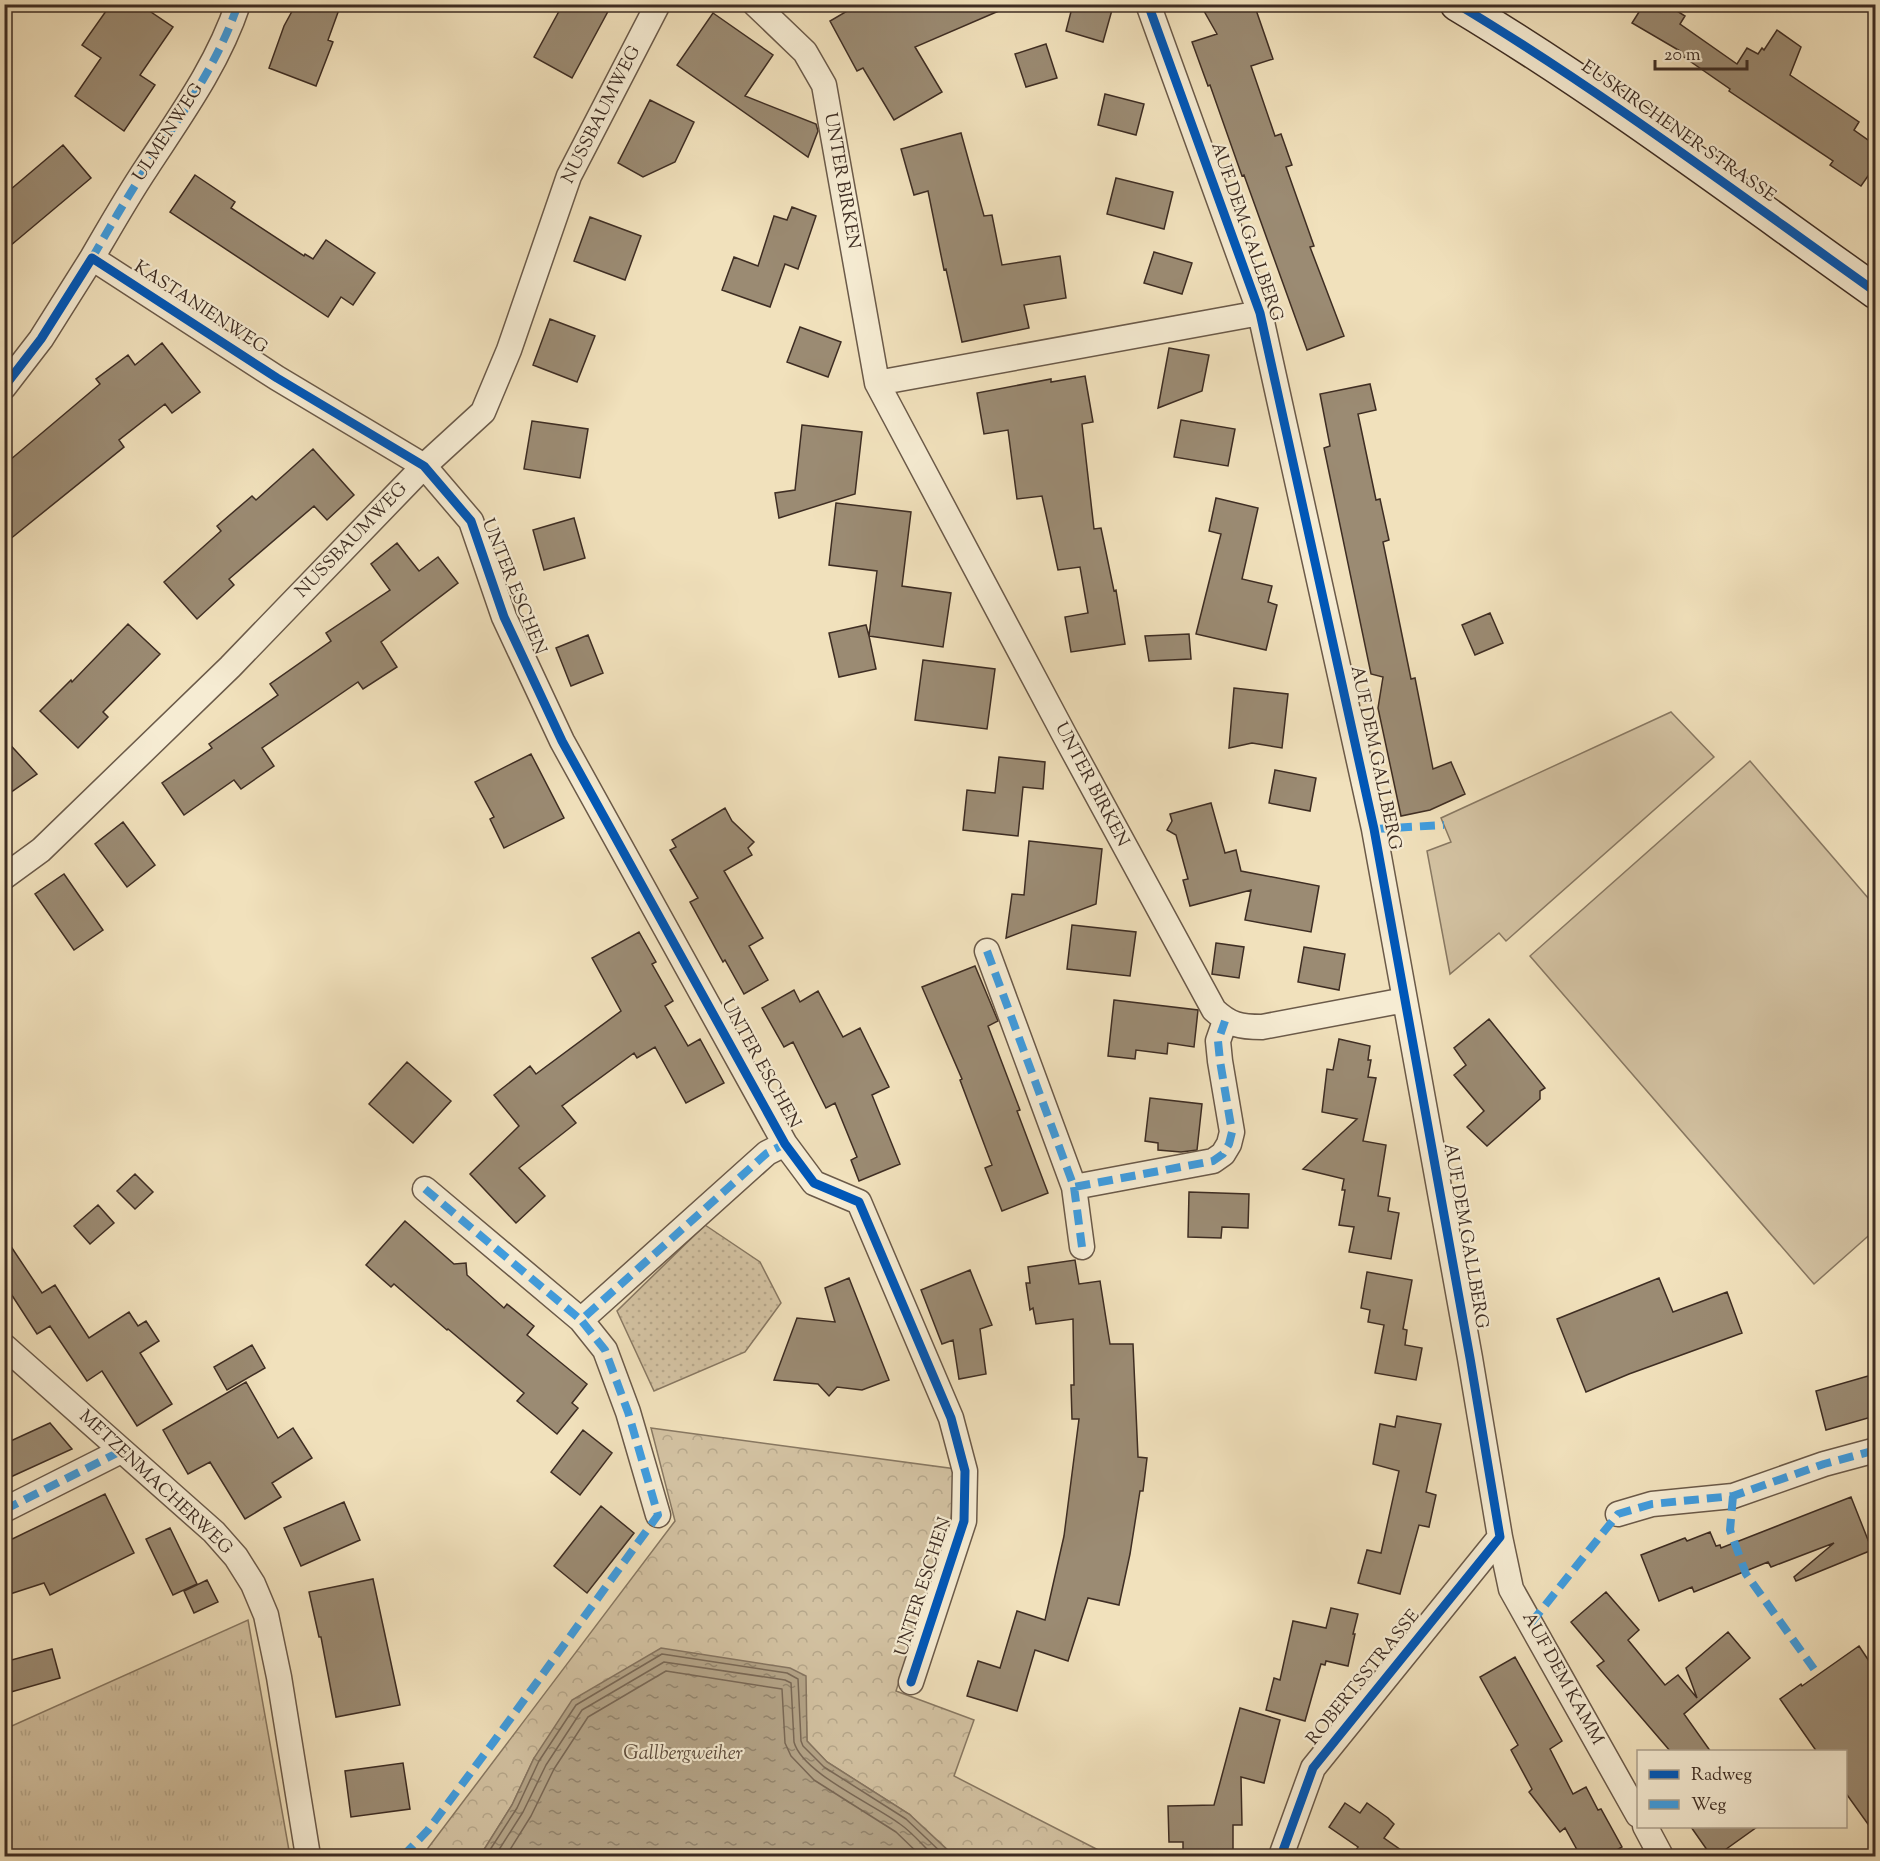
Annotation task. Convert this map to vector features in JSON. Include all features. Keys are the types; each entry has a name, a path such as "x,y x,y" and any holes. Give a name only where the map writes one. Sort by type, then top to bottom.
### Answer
{"main road":[{"name":"EUSKIRCHENER STRASSE","path":"1457,4 1532,50 1646,128 1875,292"}],"street":[{"name":"ULMENWEG","path":"92,258 133,188 204,80 230,28 238,4"},
{"name":"NUSSBAUMWEG","path":"4,877 41,850 230,667 424,466 483,412 509,350 569,176 658,4"},
{"name":"UNTER BIRKEN","path":"755,4 806,52 824,86 877,382 1206,997 1214,1010 1226,1021"},
{"name":"AUF DEM GALLBERG","path":"1148,4 1260,314 1373,821 1500,1537"},
{"path":"4,387 41,339 92,258"},
{"name":"KASTANIENWEG","path":"92,258 277,378 424,466"},
{"path":"877,382 1260,314"},
{"name":"UNTER ESCHEN","path":"424,466 471,521 504,617 562,741 785,1144 814,1183 859,1202 951,1418 965,1472 964,1521 911,1682"},
{"path":"987,951 1074,1186 1082,1247"},
{"path":"1074,1186 1213,1161 1223,1154 1232,1132 1218,1041 1226,1021 1244,1027 1262,1027 1405,1000"},
{"name":"UNTER ESCHEN","path":"581,1320 766,1153 785,1144"},
{"path":"425,1189 581,1320 605,1350 628,1412 658,1515"},
{"name":"METZENMACHERWEG","path":"4,1346 214,1532 236,1557 253,1584 266,1615 279,1677 308,1857"},
{"path":"1618,1514 1652,1504 1733,1496 1824,1464 1875,1450"},
{"path":"4,1510 121,1451"},
{"name":"AUF DEM KAMM","path":"1500,1537 1511,1588 1637,1813"},
{"name":"ROBERTSSTRASSE","path":"1281,1857 1313,1768 1500,1537"},
{"path":"1645,1828 1660,1857"}],"green space":[{"path":"1671,712 1714,757 1506,941 1499,933 1450,974 1427,851 1451,842 1441,818"},
{"path":"1750,761 1875,906 1875,1230 1814,1284 1530,956"},
{"path":"705,1225 760,1262 781,1303 745,1352 654,1391 617,1311"},
{"path":"651,1428 956,1469 951,1520 896,1691 974,1720 954,1776 1110,1856 957,1856 952,1854 909,1814 827,1762 807,1741 805,1676 534,1758 512,1805 480,1856 422,1856 675,1521"},
{"path":"248,1620 290,1856 5,1856 5,1729"}],"water":[{"name":"Gallbergweiher","path":"661,1648 790,1668 806,1676 807,1741 827,1762 909,1814 957,1856 480,1856 512,1805 534,1758 572,1700"}],"building":[{"path":"111,4 139,4 173,27 140,75 155,85 124,131 75,96 101,58 82,45"},
{"path":"296,4 341,4 328,40 333,42 316,86 269,68 284,26"},
{"path":"563,4 612,4 572,78 534,57"},
{"path":"859,4 1015,4 915,47 942,92 894,120 863,68 857,71 830,21"},
{"path":"1073,4 1094,4 1112,10 1103,42 1066,31"},
{"path":"1200,4 1254,4 1273,59 1251,66 1275,136 1281,134 1292,165 1286,167 1314,246 1310,247 1344,336 1307,350 1244,175 1242,176 1210,85 1208,86 1192,42 1217,34"},
{"path":"1644,4 1666,4 1685,16 1680,24 1737,64 1747,48 1758,54 1762,48 1764,50 1777,30 1801,47 1790,75 1859,122 1854,130 1875,145 1875,166 1861,186 1830,165 1833,161 1729,91 1730,89 1678,53 1680,51 1632,23"},
{"path":"713,13 773,55 745,96 816,124 818,131 808,157 677,65"},
{"path":"1046,44 1057,78 1026,87 1015,54"},
{"path":"1105,94 1144,104 1136,135 1098,125"},
{"path":"650,100 694,122 675,162 643,177 618,163"},
{"path":"961,133 984,216 992,215 1002,265 1060,256 1066,298 1024,305 1029,328 962,342 928,191 914,195 901,149"},
{"path":"63,145 91,178 4,251 4,195"},
{"path":"195,175 235,202 231,208 304,256 305,254 313,259 326,240 375,273 353,305 341,297 328,317 170,212"},
{"path":"1116,178 1173,192 1164,229 1107,214"},
{"path":"792,207 816,216 798,269 785,264 770,307 722,290 734,257 758,266 774,216 787,220"},
{"path":"590,217 641,236 625,280 574,261"},
{"path":"1154,252 1192,263 1182,294 1144,283"},
{"path":"550,319 595,336 577,382 533,365"},
{"path":"800,327 841,342 828,377 787,362"},
{"path":"162,343 200,392 172,413 165,404 119,440 124,447 4,544 4,465 100,384 96,379 128,355 135,365"},
{"path":"1169,348 1209,355 1202,391 1158,408"},
{"path":"1085,376 1093,422 1082,424 1094,529 1101,528 1114,591 1116,590 1125,644 1071,652 1065,617 1088,613 1080,567 1058,570 1042,496 1017,499 1008,430 984,434 977,393 1051,379 1051,382"},
{"path":"1370,384 1376,410 1358,414 1376,500 1380,499 1389,540 1383,542 1411,679 1415,678 1433,769 1451,762 1465,794 1430,810 1401,816 1378,708 1383,677 1371,674 1324,448 1330,446 1320,394"},
{"path":"1181,420 1235,429 1228,466 1174,457"},
{"path":"532,421 588,429 580,478 524,469"},
{"path":"802,425 862,432 855,494 779,518 775,493 795,490"},
{"path":"313,449 354,495 327,520 314,506 229,579 234,585 197,619 164,582 221,531 217,526 252,496 256,500"},
{"path":"1216,498 1258,508 1242,579 1272,586 1268,602 1277,605 1266,650 1196,634 1221,534 1209,531"},
{"path":"836,503 911,512 902,586 951,593 943,647 869,636 877,571 829,565"},
{"path":"574,518 585,558 544,570 533,530"},
{"path":"397,543 419,571 438,557 458,583 381,642 397,667 363,689 358,682 262,748 274,766 241,789 234,780 184,815 162,783 212,748 209,744 278,695 270,684 331,641 326,633 390,590 371,564"},
{"path":"1490,613 1503,643 1475,655 1462,625"},
{"path":"128,624 160,654 103,712 108,717 78,748 40,711 71,680 72,682"},
{"path":"866,625 876,669 839,677 829,633"},
{"path":"1189,634 1191,659 1149,661 1145,636"},
{"path":"588,635 603,673 571,686 556,648"},
{"path":"923,660 995,669 987,729 915,720"},
{"path":"1234,688 1288,694 1282,748 1252,743 1229,748"},
{"path":"4,738 37,774 4,797"},
{"path":"531,754 564,818 504,848 490,819 494,817 475,782"},
{"path":"999,757 1045,762 1043,789 1023,787 1018,836 963,830 967,790 995,793"},
{"path":"1275,770 1316,778 1310,811 1269,803"},
{"path":"1211,803 1225,853 1236,850 1241,871 1319,886 1311,932 1245,920 1251,890 1190,906 1183,880 1188,879 1176,835 1167,830 1172,821 1170,814"},
{"path":"725,808 732,821 754,842 748,848 752,855 724,871 763,938 749,946 768,980 744,994 725,960 723,962 690,902 698,898 670,850 676,847 672,840"},
{"path":"123,822 155,865 127,887 95,844"},
{"path":"1029,841 1102,849 1096,904 1006,938 1012,894 1024,895"},
{"path":"64,874 103,930 74,950 35,894"},
{"path":"1072,925 1136,932 1130,976 1067,969"},
{"path":"639,932 656,962 652,964 673,1001 665,1006 688,1046 700,1039 724,1083 686,1103 655,1047 637,1058 634,1053 562,1106 576,1123 519,1168 545,1196 516,1223 470,1174 519,1126 494,1095 530,1066 536,1074 621,1011 592,958"},
{"path":"1216,943 1244,947 1239,978 1212,974"},
{"path":"1304,947 1345,954 1339,990 1298,982"},
{"path":"975,966 998,1021 988,1026 1048,1193 1002,1211 985,1168 992,1165 960,1080 962,1079 922,987"},
{"path":"794,990 800,1002 818,991 843,1037 860,1028 889,1087 872,1095 900,1164 859,1181 851,1160 857,1157 835,1103 826,1108 793,1042 784,1047 762,1008"},
{"path":"1114,1000 1198,1010 1194,1047 1168,1043 1167,1054 1136,1050 1135,1059 1108,1056"},
{"path":"1489,1019 1545,1088 1540,1091 1540,1099 1487,1146 1467,1127 1484,1111 1454,1075 1466,1065 1454,1048"},
{"path":"1339,1039 1370,1046 1368,1060 1371,1060 1368,1077 1376,1078 1363,1141 1386,1145 1378,1196 1390,1198 1388,1211 1399,1213 1391,1259 1349,1252 1354,1227 1339,1225 1345,1190 1342,1190 1344,1179 1303,1169 1357,1119 1322,1112 1327,1069 1333,1070"},
{"path":"407,1062 451,1101 413,1143 369,1104"},
{"path":"1150,1098 1202,1104 1197,1150 1181,1152 1158,1150 1158,1143 1145,1141"},
{"path":"135,1174 153,1192 135,1209 117,1191"},
{"path":"1189,1192 1249,1194 1248,1228 1222,1227 1221,1238 1188,1237"},
{"path":"98,1205 114,1223 90,1244 74,1226"},
{"path":"405,1221 454,1264 466,1263 467,1275 504,1308 507,1304 534,1326 527,1335 587,1384 572,1403 578,1408 557,1434 517,1401 524,1393 394,1284 391,1287 366,1265"},
{"path":"4,1236 42,1293 55,1285 89,1338 129,1312 138,1326 146,1321 159,1341 140,1353 172,1404 137,1426 102,1371 87,1381 50,1326 37,1334 4,1283"},
{"path":"1075,1260 1079,1284 1100,1281 1110,1344 1133,1344 1138,1457 1147,1458 1143,1491 1140,1491 1119,1605 1088,1598 1068,1661 1035,1650 1017,1711 967,1696 978,1661 1000,1668 1017,1611 1045,1620 1064,1536 1079,1419 1072,1419 1073,1319 1036,1324 1033,1308 1030,1310 1026,1283 1030,1283 1028,1267"},
{"path":"970,1270 992,1325 980,1329 986,1374 959,1379 953,1340 942,1344 921,1290"},
{"path":"1367,1272 1412,1280 1403,1329 1407,1330 1405,1345 1422,1348 1416,1380 1375,1373 1384,1325 1368,1322 1370,1310 1361,1308"},
{"path":"849,1278 889,1380 862,1390 837,1387 829,1396 818,1384 774,1380 797,1318 835,1322 825,1288"},
{"path":"1659,1278 1673,1312 1727,1292 1742,1333 1586,1392 1557,1319"},
{"path":"252,1345 265,1368 227,1390 214,1367"},
{"path":"1875,1374 1875,1416 1826,1430 1816,1391"},
{"path":"246,1382 278,1438 293,1428 312,1458 272,1483 281,1497 245,1519 210,1462 188,1474 163,1430"},
{"path":"1397,1416 1441,1424 1426,1492 1436,1495 1429,1527 1419,1525 1400,1594 1358,1583 1367,1550 1381,1553 1399,1471 1373,1464 1380,1424 1395,1427"},
{"path":"50,1423 72,1449 4,1480 4,1444"},
{"path":"583,1430 612,1453 580,1495 551,1472"},
{"path":"105,1494 134,1553 50,1595 44,1583 4,1596 4,1543"},
{"path":"1851,1497 1872,1550 1796,1581 1794,1577 1834,1543 1771,1567 1768,1562 1694,1592 1692,1587 1659,1601 1641,1555 1685,1538 1687,1541 1710,1532 1716,1546 1720,1545 1721,1548"},
{"path":"344,1502 360,1540 301,1566 284,1528"},
{"path":"601,1506 634,1533 587,1593 554,1566"},
{"path":"170,1528 197,1584 173,1595 146,1539"},
{"path":"373,1579 400,1705 336,1717 321,1637 319,1637 309,1592"},
{"path":"207,1580 218,1602 194,1613 184,1591"},
{"path":"1606,1592 1639,1630 1628,1640 1665,1685 1678,1675 1697,1698 1686,1668 1728,1632 1750,1658 1684,1714 1710,1750 1669,1750 1597,1666 1604,1661 1571,1622"},
{"path":"1331,1608 1358,1614 1348,1666 1326,1661 1325,1665 1321,1664 1305,1721 1266,1710 1274,1678 1280,1680 1293,1621 1326,1628"},
{"path":"1859,1646 1875,1670 1875,1834 1847,1795 1847,1750 1816,1750 1780,1699 1801,1684 1802,1686"},
{"path":"52,1649 60,1678 4,1694 4,1662"},
{"path":"1515,1657 1562,1741 1550,1749 1573,1794 1586,1787 1622,1847 1605,1857 1581,1857 1565,1828 1560,1832 1529,1792 1532,1789 1511,1750 1518,1745 1480,1677"},
{"path":"1240,1708 1280,1720 1264,1783 1241,1777 1242,1825 1233,1825 1233,1857 1183,1857 1183,1842 1169,1842 1168,1806 1214,1805"},
{"path":"403,1763 410,1809 351,1817 345,1771"},
{"path":"1345,1803 1360,1813 1367,1803 1388,1818 1394,1824 1384,1838 1411,1857 1352,1857 1358,1847 1329,1827"},
{"path":"1692,1828 1756,1828 1715,1857 1712,1857"}],"marked path":[{"path":"92,258 132,190 198,88 220,47 238,4"},
{"path":"1374,829 1444,825"},
{"path":"987,951 1074,1187 1213,1161 1223,1154 1232,1132 1218,1041 1225,1021"},
{"path":"403,1856 428,1830 658,1515 628,1412 605,1350 581,1320 767,1153 785,1144 787,1147"},
{"path":"1074,1187 1082,1247"},
{"path":"425,1189 581,1320"},
{"path":"1531,1623 1618,1514 1652,1504 1733,1496 1824,1464 1876,1450"},
{"path":"4,1510 121,1451"},
{"path":"1733,1496 1730,1530 1746,1574 1814,1669"}],"cycle path":[{"path":"1148,4 1260,313 1374,829 1470,1358 1500,1537 1313,1768 1281,1856"},
{"path":"1457,4 1617,108 1876,292"},
{"path":"4,387 41,339 92,258 277,378 424,466 471,521 504,617 562,741 785,1144 814,1183 859,1202 951,1418 965,1471 964,1521 911,1682"}]}
